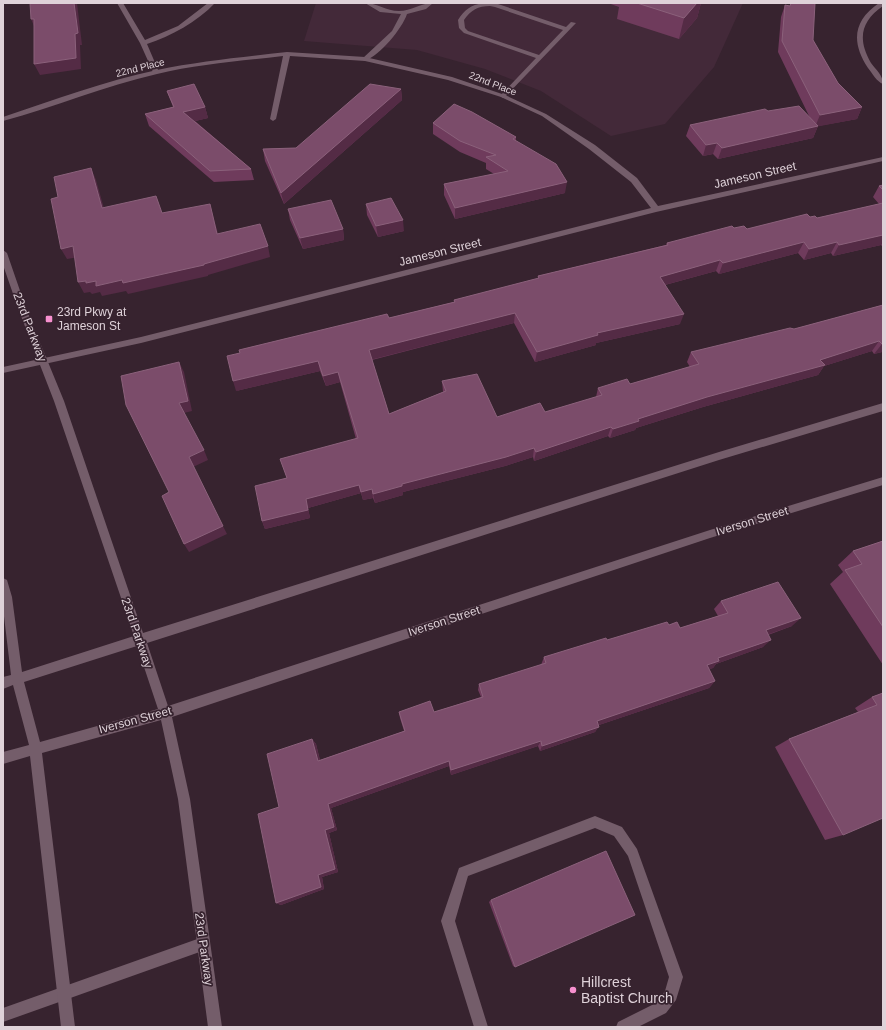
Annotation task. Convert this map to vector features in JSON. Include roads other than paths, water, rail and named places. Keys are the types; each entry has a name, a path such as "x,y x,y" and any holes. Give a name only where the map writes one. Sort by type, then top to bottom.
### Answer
{"street":[{"path":"120,3 143,43 156,72"},
{"path":"143,43 167,36 193,19 212,3"},
{"path":"368,3 386,11 405,12 421,8 430,3"},
{"path":"883,3 870,10 862,22 858,38 871,69 883,82"},
{"path":"540,57 466,32 462,28 461,20 465,12 471,8 486,4 496,5 567,29"},
{"path":"365,59 393,34 402,21 405,12"},
{"path":"503,96 573,23"},
{"path":"273,119 287,54"},
{"name":"22nd Place","path":"3,119 106,85 156,72 197,64 287,54 365,59 450,78 503,96 544,115 592,147 634,180 656,209"},
{"name":"Jameson Street","path":"3,370 141,340 656,209 883,159"},
{"name":"23rd Parkway","path":"3,253 59,401 165,713 184,798 215,1027"},
{"path":"3,683 719,456 883,407"},
{"name":"Iverson Street","path":"3,758 165,713 710,534 883,481"},
{"path":"3,583 7,597 18,678 35,748 66,993 68,1027"},
{"path":"481,1027 448,921 463,872 595,822 618,831 633,853 676,977 671,995 662,1008 623,1027"},
{"path":"3,1015 203,944"}],"place":[{"name":"23rd Pkwy at Jameson St","path":"49,319"},
{"name":"Hillcrest Baptist Church","path":"573,990"}]}
